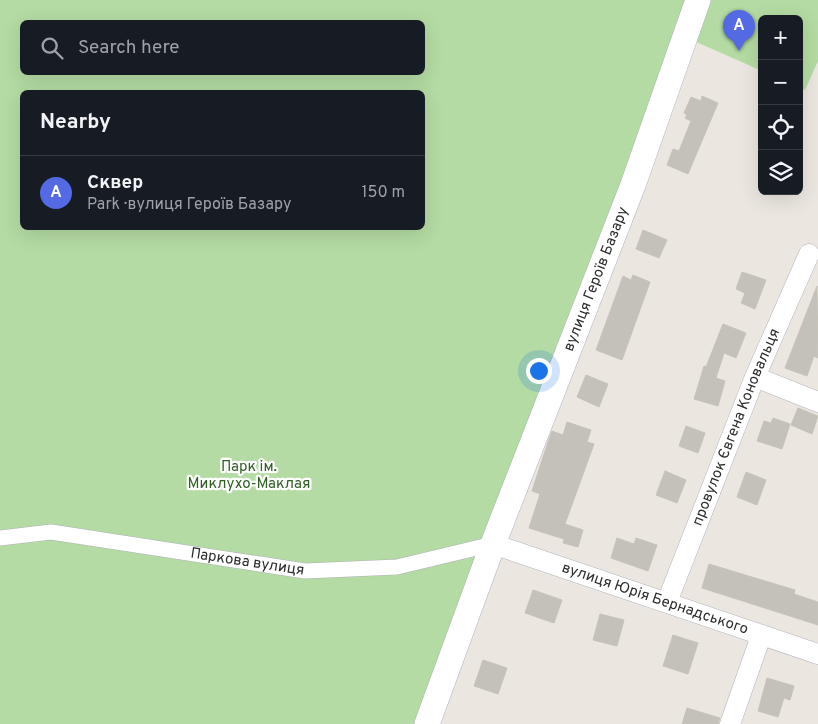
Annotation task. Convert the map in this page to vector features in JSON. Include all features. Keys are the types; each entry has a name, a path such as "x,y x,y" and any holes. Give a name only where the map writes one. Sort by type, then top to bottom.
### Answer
{"street":[{"name":"вулиця Героїв Базару","path":"427,724 493,544 633,185 698,0"},
{"name":"провулок Євгена Коновальця","path":"667,602 755,377 809,254"},
{"path":"755,377 818,402"},
{"name":"Паркова вулиця","path":"0,538 52,532 304,571 397,567 493,544"},
{"name":"вулиця Юрія Бернадського","path":"493,544 818,654"},
{"path":"730,724 761,636"}],"green space":[{"name":"Парк ім. Миклухо-Маклая","path":"0,0 698,0 427,724 0,724"},
{"path":"707,0 818,0 818,61 805,90 803,89 803,15 758,15 758,69 694,41"}],"building":[{"path":"702,96 718,103 688,174 667,165 673,149 679,151 691,121 685,118 687,115 684,113 691,97 701,101"},
{"path":"643,230 667,240 659,258 636,249"},
{"path":"742,272 766,280 755,309 741,303 745,293 736,289"},
{"path":"633,275 650,282 622,360 596,350 623,276 631,280"},
{"path":"817,286 818,358 814,356 807,376 785,368"},
{"path":"723,324 746,333 736,358 724,353 716,378 725,381 718,406 694,399 704,366 706,367"},
{"path":"586,375 608,384 599,407 577,397"},
{"path":"798,408 818,416 812,434 791,425"},
{"path":"773,418 790,424 782,449 757,441 764,421 771,423"},
{"path":"567,422 591,430 587,442 594,444 565,524 583,530 578,547 563,543 564,539 529,528 540,494 532,491 552,431 563,435"},
{"path":"686,426 705,433 698,453 679,446"},
{"path":"665,471 686,480 677,503 656,495"},
{"path":"746,472 766,480 757,505 737,497"},
{"path":"617,538 634,544 636,538 657,545 648,571 611,558"},
{"path":"709,564 795,590 794,594 818,602 818,625 702,588"},
{"path":"533,590 562,600 554,623 525,613"},
{"path":"600,614 624,620 617,646 593,640"},
{"path":"673,635 698,643 688,674 663,666"},
{"path":"483,660 507,668 498,694 474,686"},
{"path":"767,678 794,686 790,700 784,698 778,717 758,711"},
{"path":"687,708 720,718 718,724 682,724"}],"place":[{"name":"Сквер","path":"739,51"}]}
